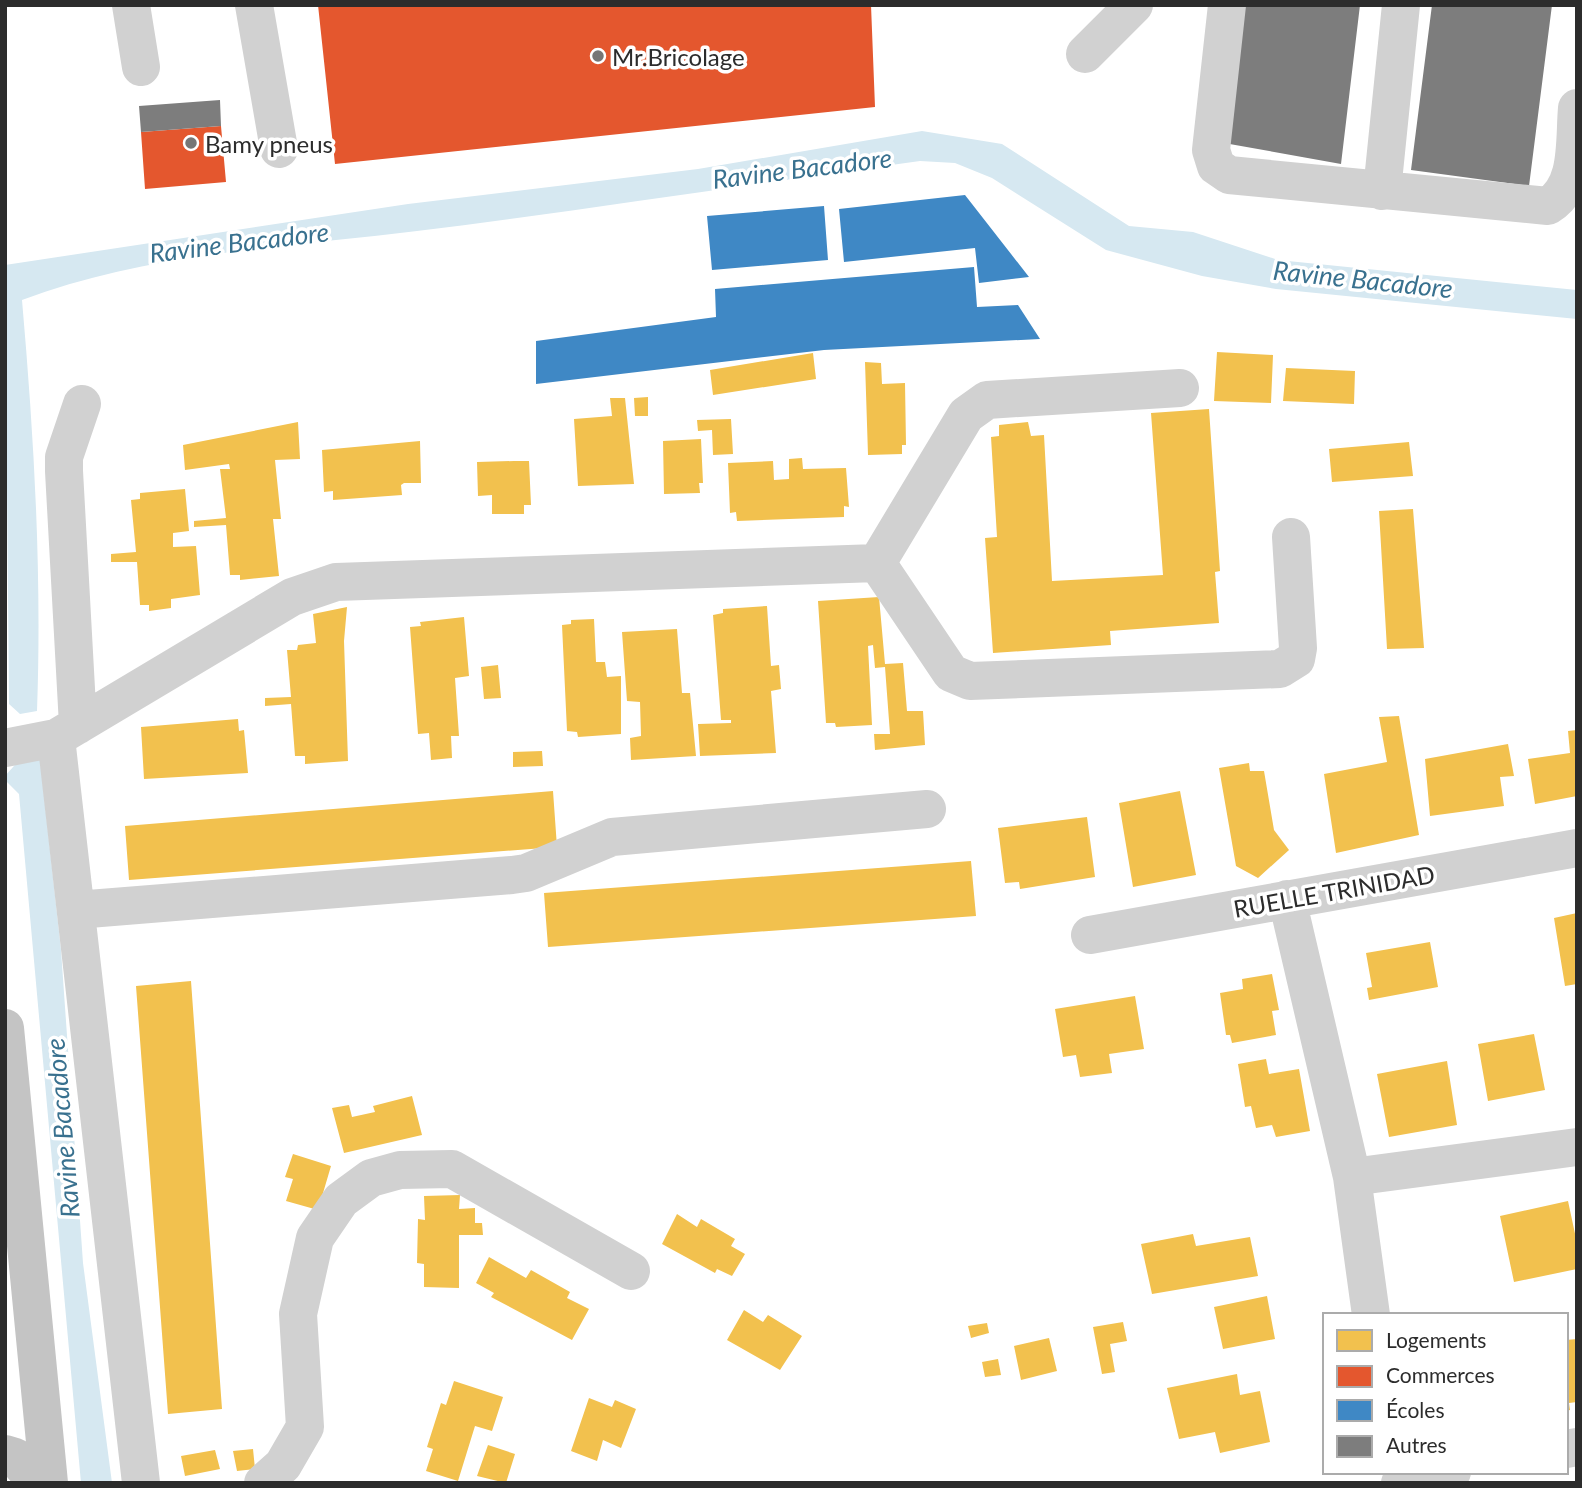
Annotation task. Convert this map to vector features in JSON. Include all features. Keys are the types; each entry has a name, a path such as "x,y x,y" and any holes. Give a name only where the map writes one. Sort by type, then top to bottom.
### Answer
{"main road":[{"path":"5,1028 49,1483"},
{"path":"5,1454 15,1457 37,1483"}],"street":[{"path":"131,5 141,67"},
{"path":"254,5 279,149"},
{"path":"1086,54 1134,5"},
{"path":"1227,5 1211,150 1216,166 1229,175 1548,206 1564,194 1571,177 1577,108"},
{"path":"1382,191 1401,5"},
{"path":"877,563 966,415 977,405 986,400 1180,388"},
{"path":"82,404 64,457 67,731 76,910 141,1483"},
{"path":"877,563 951,673 961,679 1280,669 1296,659 1298,648 1291,537"},
{"path":"5,748 67,731 292,597 336,582 877,563"},
{"path":"76,910 512,875 526,873 612,837 926,809"},
{"name":"RUELLE TRINIDAD","path":"1090,936 1577,848"},
{"path":"1287,899 1352,1177 1371,1313"},
{"path":"1352,1177 1577,1147"},
{"path":"263,1483 284,1465 305,1427 298,1314 315,1238 341,1200 371,1178 400,1170 452,1169 631,1270"},
{"path":"1400,1483 1443,1474"}],"water":[{"name":"Ravine Bacadore","path":"922,131 1002,144 1129,226 1193,232 1278,260 1577,290 1577,319 1276,289 1202,276 1106,250 992,178 955,163 920,161 480,223 217,254 69,284 22,300 36,505 37,711 20,714 9,704 5,265 408,204 698,169"},
{"name":"Ravine Bacadore","path":"22,757 40,759 61,950 83,1263 112,1483 81,1483 19,794 5,780 5,776"}],"building: Logements":[{"path":"1217,352 1273,355 1271,403 1214,401"},
{"path":"813,353 816,379 713,395 710,370"},
{"path":"865,362 881,363 882,384 905,383 906,445 902,445 902,454 868,455"},
{"path":"1286,368 1355,371 1354,404 1283,401"},
{"path":"648,397 648,416 635,416 634,398"},
{"path":"610,398 625,398 634,484 578,486 574,419 612,416"},
{"path":"1209,409 1220,571 1215,572 1219,623 1110,631 1111,645 993,653 985,538 997,537 991,437 999,436 999,425 1028,422 1031,436 1044,435 1052,581 1163,575 1151,413"},
{"path":"731,419 733,454 713,455 712,430 698,431 697,420"},
{"path":"298,422 300,459 275,460 281,519 273,519 279,576 240,580 240,575 230,575 226,525 194,527 194,521 226,518 220,469 230,469 229,464 185,470 183,445"},
{"path":"701,439 703,483 699,483 700,493 664,494 663,441"},
{"path":"420,441 421,483 404,483 401,485 402,495 333,500 333,491 324,492 322,450"},
{"path":"1409,442 1413,476 1332,482 1329,449"},
{"path":"802,458 803,469 846,468 849,507 844,506 844,517 737,521 736,512 730,513 728,463 773,461 774,480 789,479 789,459"},
{"path":"529,461 531,505 524,505 524,514 492,514 492,495 478,496 477,462"},
{"path":"185,489 189,531 173,533 173,547 196,546 200,595 171,599 171,608 149,611 149,605 140,605 137,562 111,562 111,554 136,552 131,500 140,499 140,493"},
{"path":"1413,509 1424,648 1387,649 1379,511"},
{"path":"879,597 885,664 903,663 907,711 923,711 925,745 875,750 874,734 890,734 885,667 875,668 873,645 868,646 872,725 836,727 835,723 826,723 818,601"},
{"path":"767,606 771,666 779,665 781,689 771,691 776,753 700,756 698,724 731,723 731,720 721,720 713,615 723,613 723,609"},
{"path":"347,607 344,641 348,761 305,764 305,756 295,756 291,704 265,706 265,698 291,697 287,650 297,650 298,645 316,643 313,614"},
{"path":"464,617 469,676 455,678 459,736 451,736 452,758 431,760 429,733 418,734 410,627 421,626 420,622"},
{"path":"594,619 596,662 605,662 607,677 621,676 621,734 578,737 577,732 567,731 562,625 571,624 571,620"},
{"path":"677,629 682,693 690,693 696,756 631,760 630,738 641,736 640,702 627,701 622,632"},
{"path":"498,665 501,698 484,699 481,667"},
{"path":"1399,716 1419,835 1336,853 1324,774 1387,762 1379,717"},
{"path":"238,719 239,731 244,730 248,773 144,779 141,727"},
{"path":"1577,730 1577,796 1535,804 1528,759 1570,753 1568,731"},
{"path":"1508,744 1514,776 1500,777 1504,806 1430,816 1425,759"},
{"path":"542,751 543,766 513,767 513,752"},
{"path":"1249,763 1250,771 1264,771 1274,830 1289,850 1258,878 1236,866 1219,768"},
{"path":"553,791 557,847 129,880 125,826"},
{"path":"1180,791 1196,875 1133,887 1119,803"},
{"path":"1087,817 1095,877 1020,889 1019,882 1005,883 998,828"},
{"path":"971,861 976,916 548,947 544,893"},
{"path":"1577,913 1577,984 1565,986 1554,918"},
{"path":"1430,942 1438,987 1369,1000 1367,988 1372,987 1366,953"},
{"path":"1272,974 1279,1010 1272,1011 1276,1035 1232,1043 1230,1035 1226,1035 1220,993 1243,989 1242,979"},
{"path":"191,981 222,1409 168,1414 136,986"},
{"path":"1135,996 1144,1049 1109,1054 1112,1073 1080,1077 1076,1055 1063,1057 1055,1009"},
{"path":"1534,1034 1545,1090 1488,1101 1478,1044"},
{"path":"1266,1059 1269,1074 1299,1069 1310,1131 1276,1137 1272,1125 1256,1128 1251,1106 1245,1107 1238,1064"},
{"path":"1447,1061 1457,1125 1389,1137 1377,1074"},
{"path":"412,1096 422,1135 344,1153 332,1108 349,1105 352,1117 375,1112 373,1106"},
{"path":"293,1154 331,1166 318,1210 286,1201 293,1179 285,1177"},
{"path":"460,1195 459,1209 475,1208 475,1223 482,1223 483,1235 459,1235 459,1288 424,1287 424,1264 417,1263 418,1219 425,1220 424,1196"},
{"path":"1568,1201 1577,1243 1577,1269 1514,1282 1500,1216"},
{"path":"677,1214 697,1227 701,1219 735,1239 731,1246 745,1254 732,1276 717,1269 715,1273 662,1244"},
{"path":"1193,1234 1196,1246 1250,1237 1258,1276 1152,1294 1141,1244"},
{"path":"489,1257 526,1278 531,1270 570,1292 567,1298 589,1309 572,1340 491,1297 494,1293 476,1283"},
{"path":"1267,1296 1275,1339 1223,1349 1214,1307"},
{"path":"744,1310 763,1322 768,1315 802,1336 780,1370 727,1340"},
{"path":"1123,1322 1127,1341 1110,1344 1115,1372 1102,1374 1093,1327"},
{"path":"987,1323 989,1333 971,1338 968,1326"},
{"path":"1049,1338 1057,1371 1021,1380 1014,1346"},
{"path":"1577,1339 1577,1402 1569,1403 1568,1410 1568,1340"},
{"path":"998,1359 1001,1375 985,1377 982,1362"},
{"path":"1237,1374 1240,1395 1260,1391 1270,1442 1220,1453 1215,1432 1179,1439 1167,1388"},
{"path":"454,1381 503,1397 492,1431 475,1426 458,1481 426,1471 433,1449 427,1447 441,1403 446,1405"},
{"path":"589,1398 612,1407 615,1400 636,1409 621,1448 603,1440 597,1461 571,1451"},
{"path":"488,1445 515,1454 506,1483 477,1476"},
{"path":"253,1449 255,1469 237,1471 233,1451"},
{"path":"215,1450 220,1469 185,1476 181,1456"}],"building: Commerces":[{"name":"Mr.Bricolage","path":"318,5 871,5 875,107 335,164"},
{"path":"221,126 226,182 145,189 141,132"}],"building: Écoles":[{"path":"965,195 1029,277 979,283 975,248 844,262 839,209"},
{"path":"824,206 828,260 712,270 707,216"},
{"path":"974,267 977,307 1018,305 1040,339 824,350 536,384 536,341 716,317 715,289"}],"building: Autres":[{"path":"1239,5 1360,5 1341,164 1224,143"},
{"path":"1432,5 1552,5 1529,186 1411,170"},
{"path":"220,100 221,126 141,132 139,106"}],"place":[{"name":"Mr.Bricolage","path":"598,56"},
{"name":"Bamy pneus","path":"191,143"}]}
